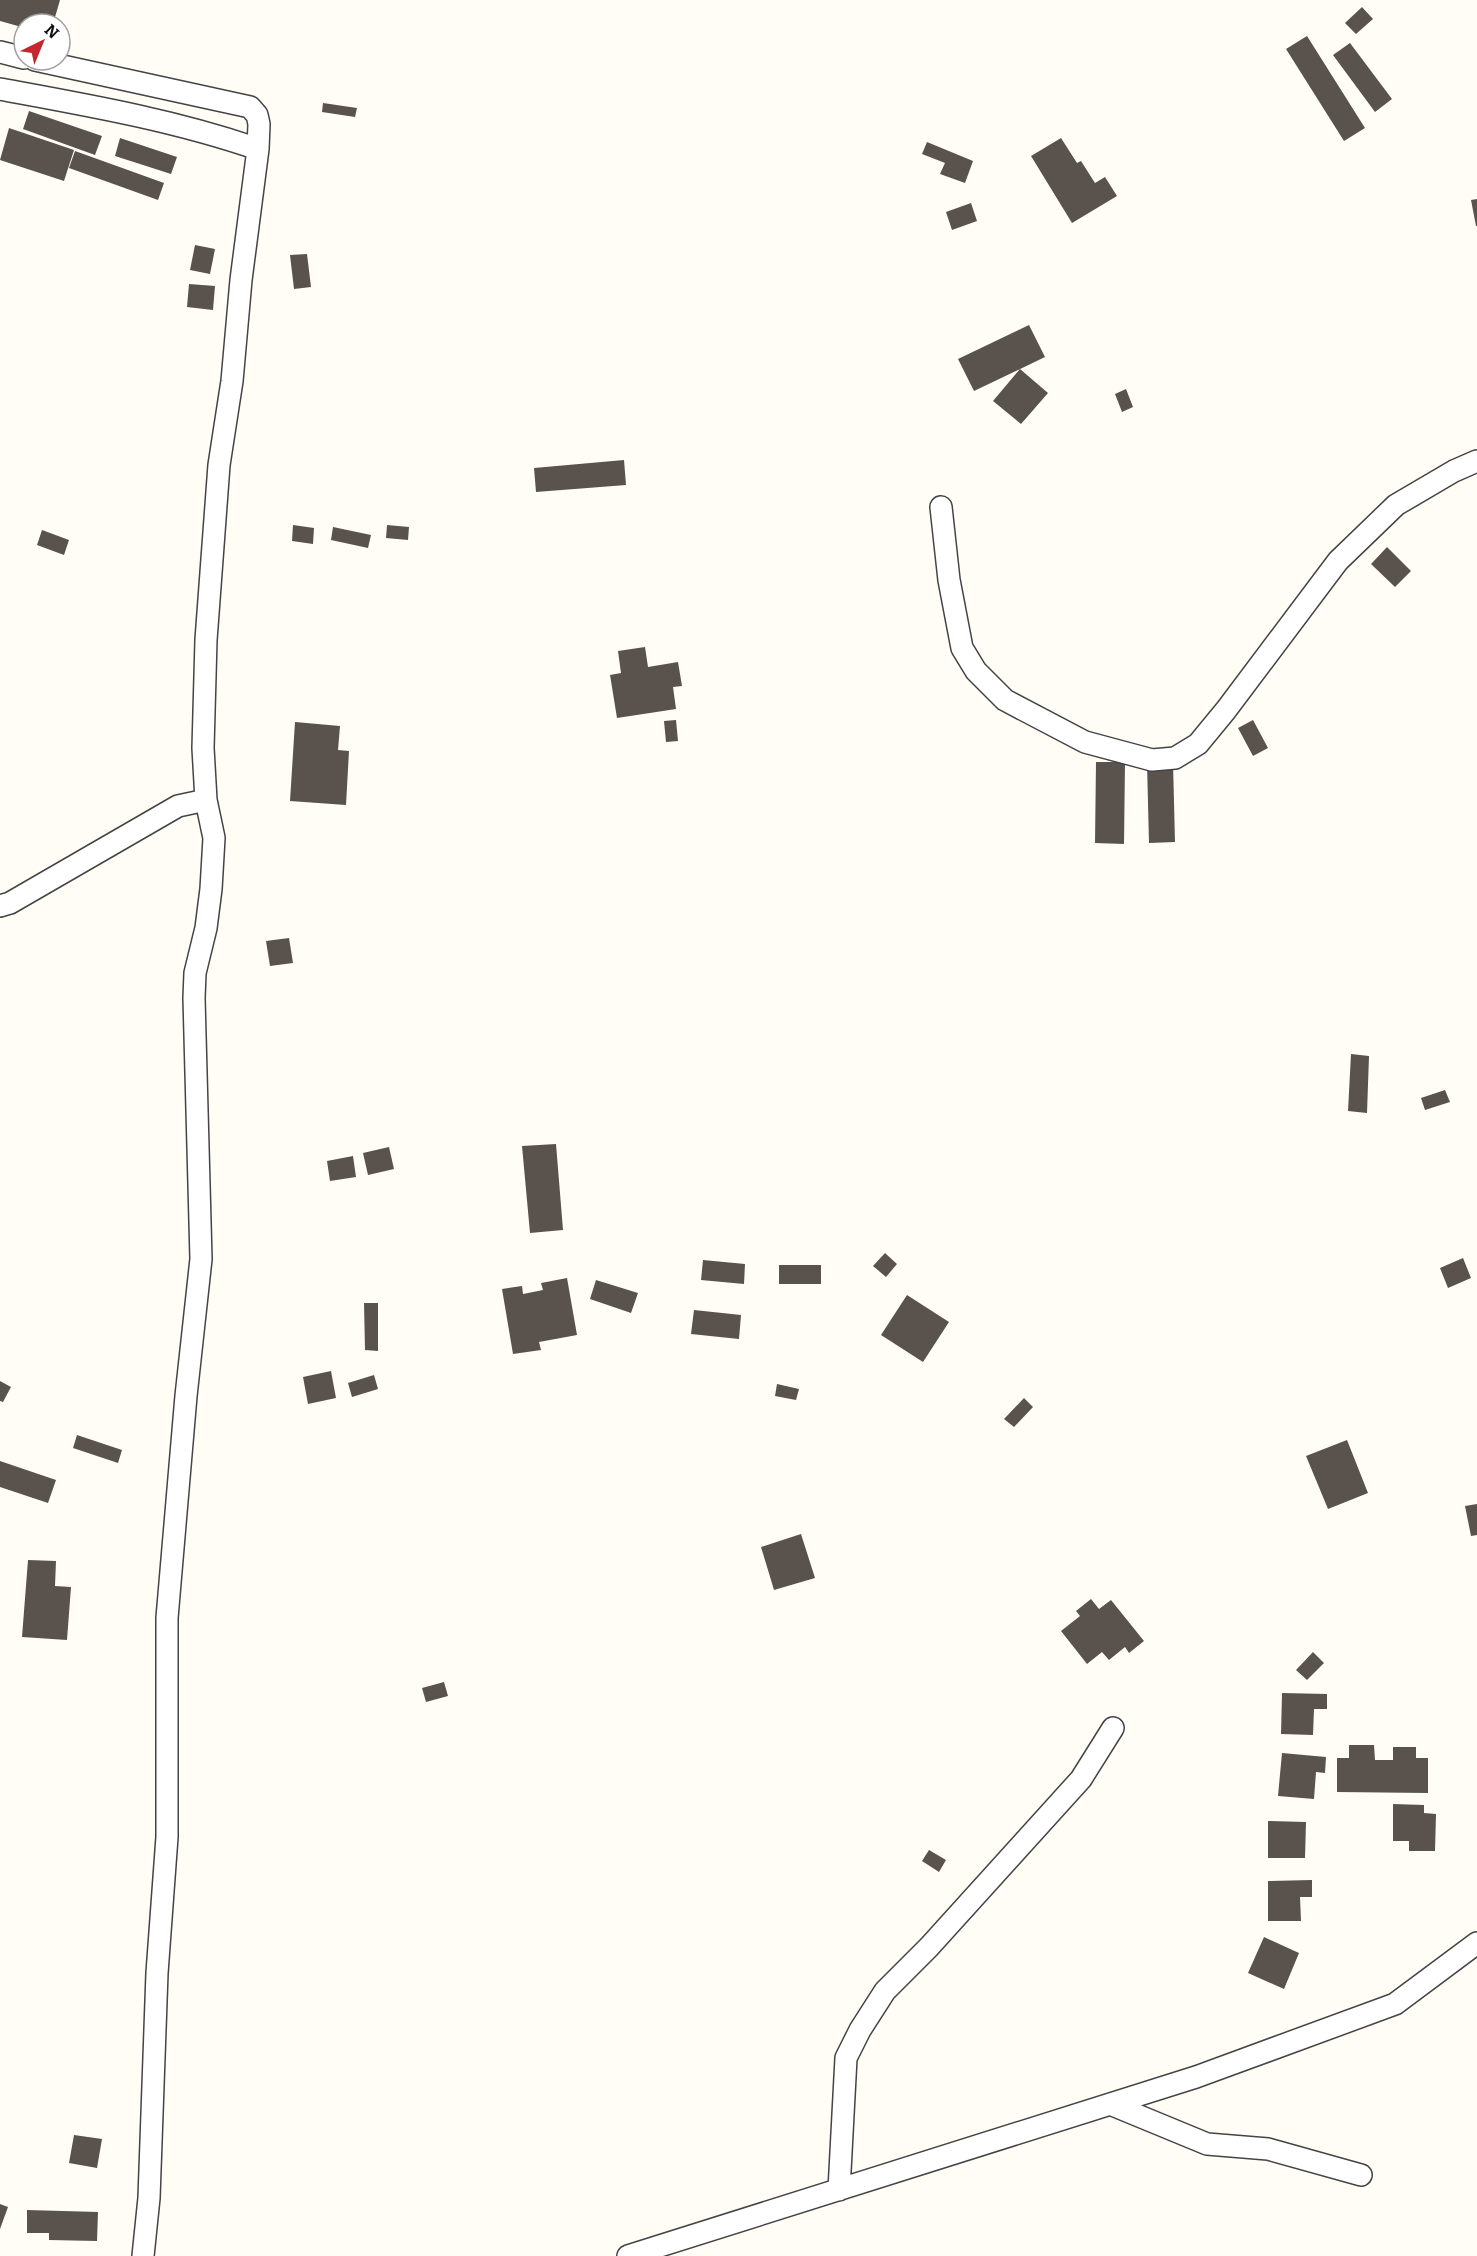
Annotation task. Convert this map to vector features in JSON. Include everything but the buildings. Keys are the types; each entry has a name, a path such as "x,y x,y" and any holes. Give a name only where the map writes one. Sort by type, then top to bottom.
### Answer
{"street":[{"path":"72,68 250,107 257,115 259,124 232,381 219,465 206,640 203,748 206,800 214,838 211,889 206,928 195,973 194,998 201,1259 186,1396 167,1618 167,1837 157,1972 149,2186 142,2256"},
{"path":"0,89 124,112 209,133 258,149"},
{"path":"941,507 949,580 962,648 976,671 1005,700 1085,742 1152,760 1175,758 1198,744 1338,561 1396,505 1454,471 1477,461"},
{"path":"0,906 52,880 178,806 206,800"},
{"path":"839,2190 846,2058 860,2030 885,1991 929,1947 1081,1779 1113,1728"},
{"path":"628,2256 1196,2078 1395,2004 1477,1943"},
{"path":"1110,2104 1208,2144 1268,2149 1361,2175"}]}
